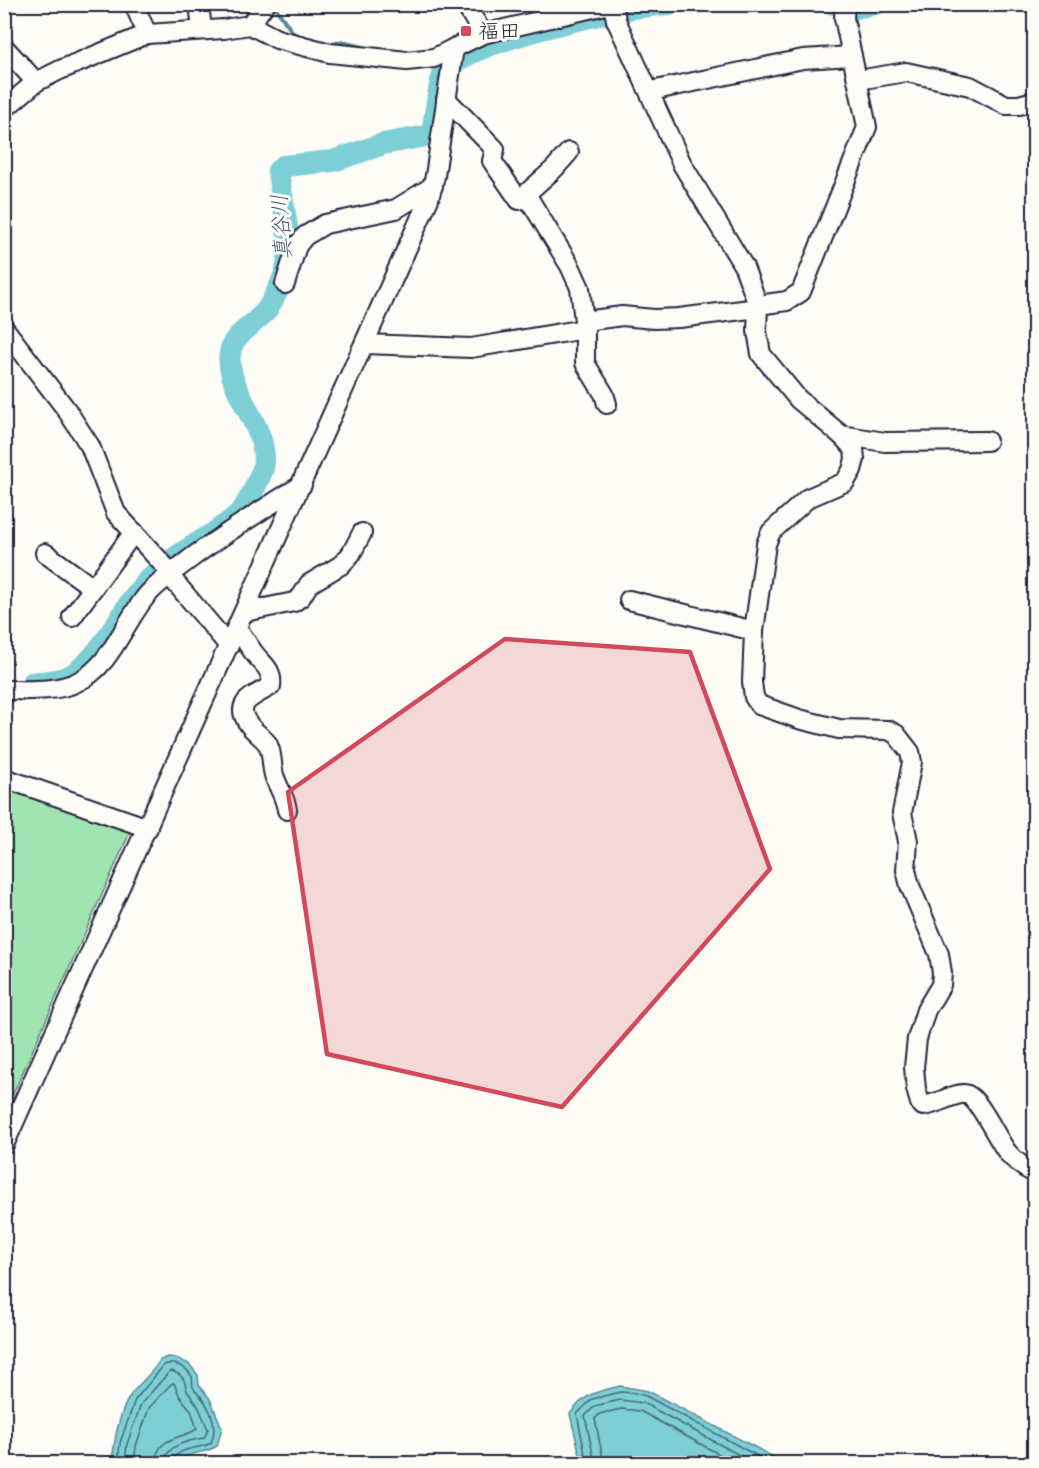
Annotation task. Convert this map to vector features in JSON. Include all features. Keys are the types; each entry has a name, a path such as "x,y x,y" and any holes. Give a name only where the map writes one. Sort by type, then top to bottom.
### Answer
{"street":[{"path":"134,4 147,34"},
{"path":"199,4 202,30"},
{"path":"250,25 265,4"},
{"path":"465,4 483,34"},
{"path":"4,1145 429,199 452,60 483,34 612,4 616,20 651,92 682,164 744,267 758,307 757,331 761,354 798,399 854,449 855,459 852,470 845,482 808,498 771,532 766,544 754,631 752,682 754,697 759,705 799,719 839,729 888,730 896,734 910,752 912,762 902,813 908,842 906,870 910,886 939,954 942,972 941,985 926,1010 917,1039 914,1066 920,1103 923,1106 935,1105 956,1095 972,1096 979,1104 995,1137 1007,1153 1019,1165 1035,1173"},
{"path":"365,344 471,348 622,316 654,319 679,318 758,307 787,301 801,292 867,127 844,18 845,4"},
{"path":"4,109 36,82 147,34 250,25 277,39 319,51 407,61 434,58 452,60"},
{"path":"4,47 36,82"},
{"path":"651,92 803,59 852,56"},
{"path":"858,80 906,72 970,86 1006,105 1020,105 1035,101"},
{"path":"446,99 495,148 492,161 519,200 554,169 569,152"},
{"path":"285,284 297,246 305,236 325,224 396,209 432,186"},
{"path":"526,194 570,266 580,288 585,325 585,363 604,394 607,404"},
{"path":"4,328 66,410 90,446 116,513 229,646"},
{"path":"841,435 885,442 987,441"},
{"path":"4,690 49,689 77,683 94,670 113,647 148,594 170,574 246,519 302,485"},
{"path":"72,617 134,532"},
{"path":"241,620 294,602 301,597 309,584 340,565 351,554 362,533"},
{"path":"45,553 93,588"},
{"path":"629,600 754,631"},
{"path":"241,620 254,654 265,663 272,678 270,686 247,700 243,707 244,716 251,727 268,744 274,773 279,788 286,798 287,810"},
{"path":"4,778 148,828"}],"highlighted area":[{"path":"505,639 690,652 770,869 562,1107 327,1054 288,792"}],"green space":[{"path":"5,784 126,824 130,832 5,1112"}],"water":[{"path":"167,1357 189,1364 198,1375 199,1385 210,1399 222,1428 217,1446 180,1459 176,1463 112,1463 117,1429 126,1403 160,1360"},
{"path":"620,1386 648,1391 785,1463 582,1463 570,1414 586,1397"}],"waterway":[{"path":"273,4 293,33 302,37"},
{"name":"真谷川","path":"32,683 66,677 87,663 145,583 169,562 234,518 252,494 262,470 264,452 260,436 231,373 229,358 236,339 268,308 287,266 288,232 278,171 283,166 333,161 383,144 432,135 444,73 455,62 474,52 498,42 553,26 625,10 669,4"},
{"path":"833,4 850,9 876,4"},
{"path":"325,45 342,42 368,48"}],"place":[{"name":"福田","path":"466,31"}]}
